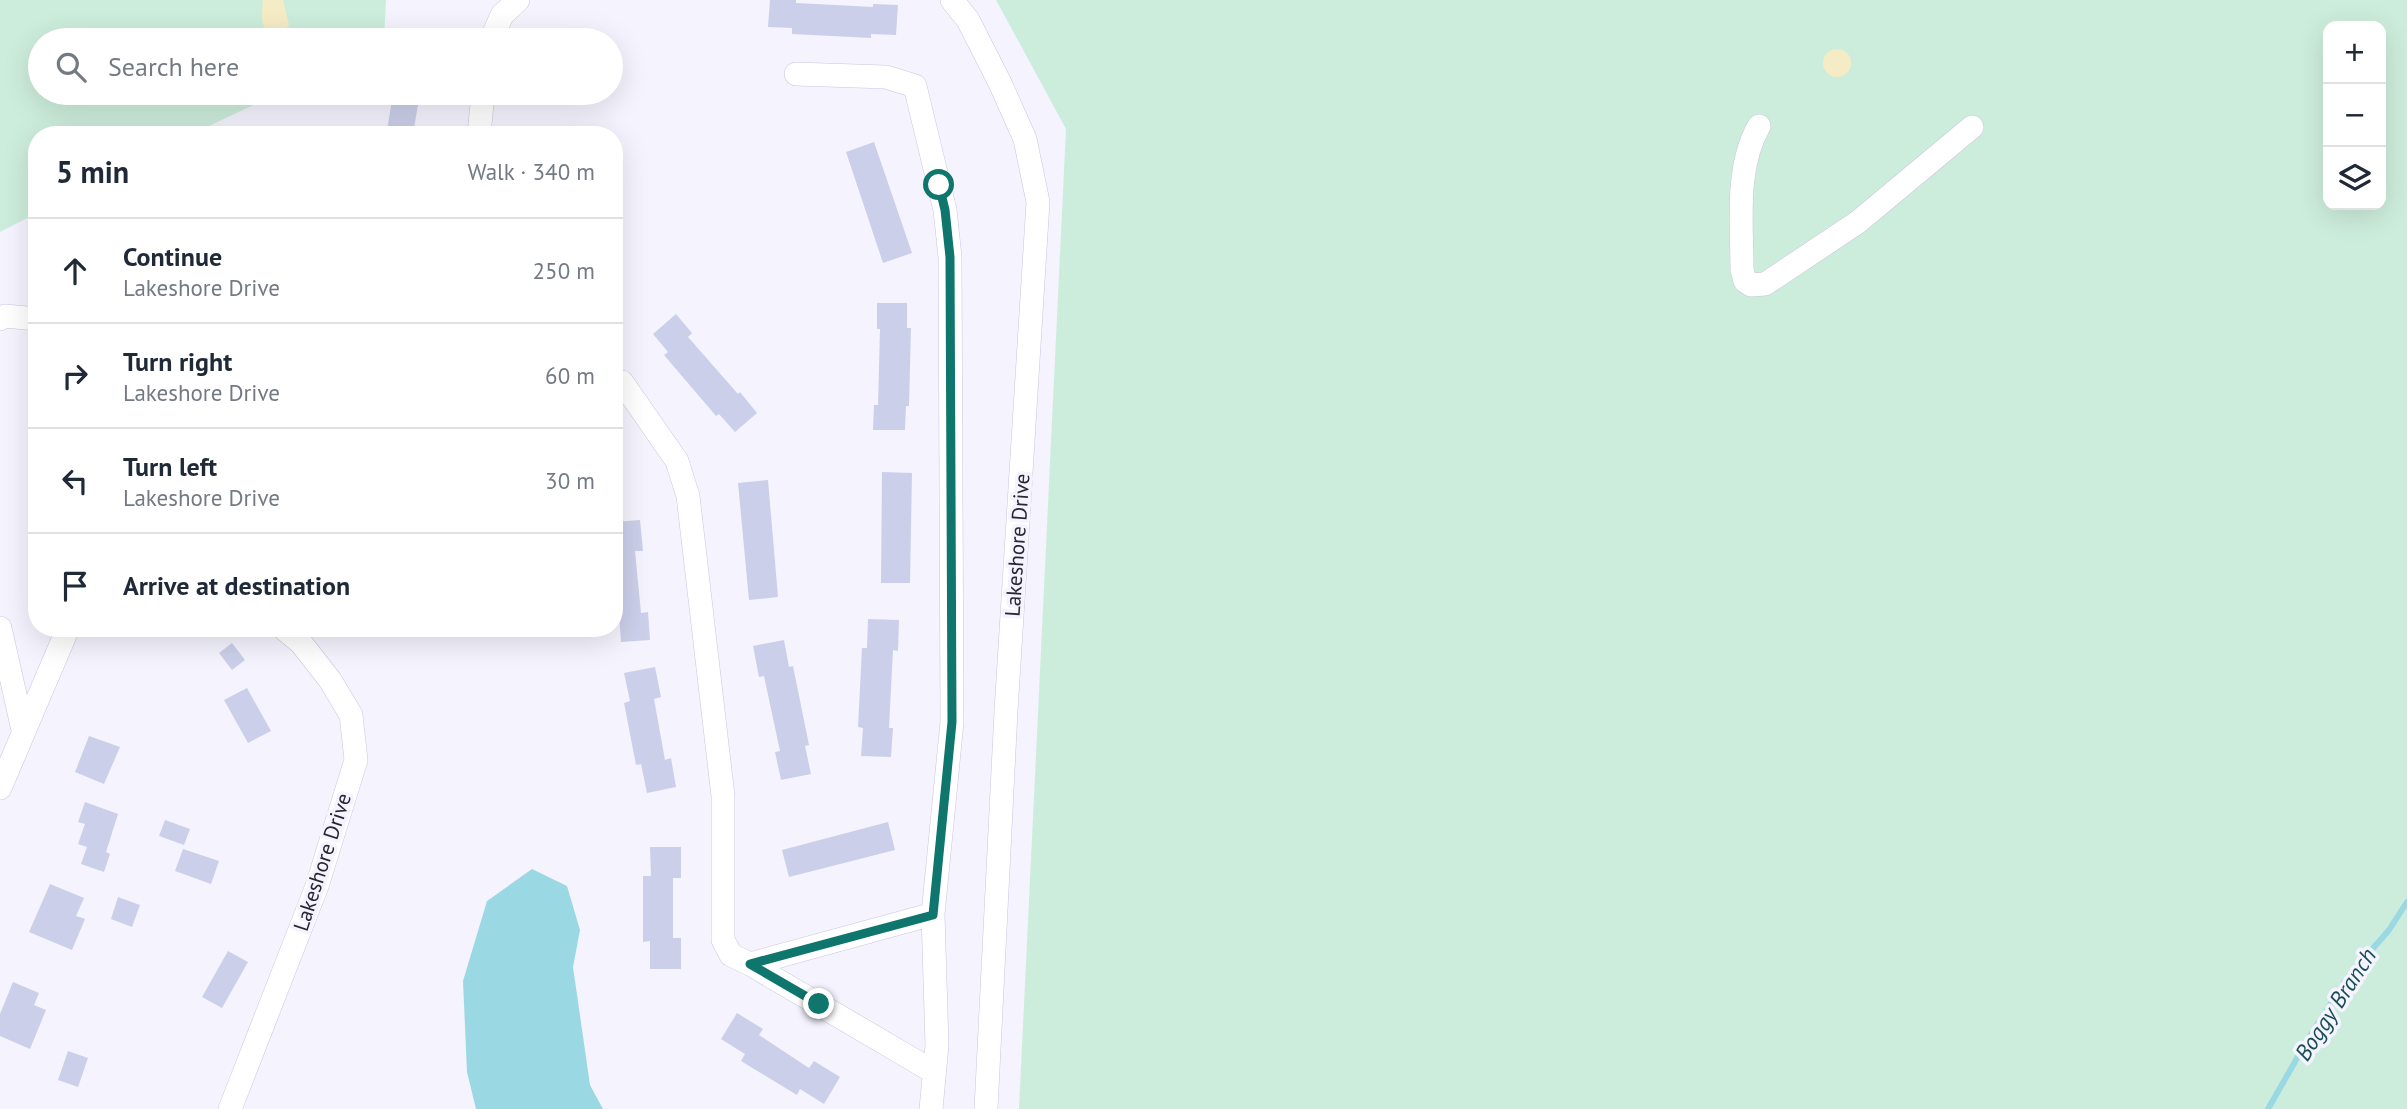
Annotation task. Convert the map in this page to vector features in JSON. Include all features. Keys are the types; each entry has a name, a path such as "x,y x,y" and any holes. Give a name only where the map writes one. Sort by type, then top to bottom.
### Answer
{"street":[{"path":"496,28 502,15 517,0"},
{"name":"Lakeshore Drive","path":"952,0 968,20 1025,139 1038,202 1006,711 986,1109"},
{"path":"796,74 886,77 915,86 945,210 950,257 952,722 933,915 937,1045 931,1109"},
{"path":"480,126 482,105"},
{"path":"1759,126 1749,146 1743,182 1742,270 1745,281 1751,285 1765,284 1858,222 1972,127"},
{"path":"0,318 28,318"},
{"path":"623,383 677,461 688,496 723,796 723,940 731,955 934,1072"},
{"path":"0,628 23,730"},
{"path":"0,788 64,637"},
{"name":"Lakeshore Drive","path":"230,1109 317,886 356,760 351,715 330,680 294,637"},
{"path":"750,964 933,915"}],"green space":[{"path":"0,0 386,0 385,28 28,28 28,105 254,105 209,126 28,126 28,218 0,232"},
{"path":"996,0 2407,0 2407,1109 1019,1109 1066,129"}],"sand":[{"path":"263,0 283,0 289,25 287,28 265,28 262,19"},
{"path":"1837,49 1847,53 1851,63 1847,73 1837,77 1827,73 1823,63 1827,53"}],"water":[{"path":"532,869 567,886 580,930 573,967 590,1085 603,1109 476,1109 467,1072 463,981 487,901"}],"building":[{"path":"770,0 873,7 873,4 898,5 896,35 871,34 871,38 792,34 792,28 768,27"},
{"path":"391,105 418,105 414,126 388,126"},
{"path":"874,142 912,253 883,263 846,152"},
{"path":"877,303 907,303 907,328 911,328 909,406 906,406 905,430 873,430 874,405 878,405 880,329 877,329"},
{"path":"676,314 692,333 688,337 757,413 735,432 719,414 716,416 664,355 668,352 653,334"},
{"path":"882,472 912,473 910,583 881,583"},
{"path":"768,480 778,597 749,600 738,483"},
{"path":"640,520 643,551 635,551 641,613 648,612 650,640 621,642 623,521"},
{"path":"868,619 899,620 898,651 893,650 889,728 893,728 891,757 861,756 863,728 858,727 862,648 867,648"},
{"path":"784,640 789,667 793,666 809,745 805,746 811,774 781,780 775,752 780,751 764,676 759,677 753,646"},
{"path":"232,643 245,660 232,670 219,653"},
{"path":"655,667 661,697 654,699 665,760 671,758 676,787 647,793 641,764 636,765 624,703 630,701 624,673"},
{"path":"247,688 271,731 248,743 224,700"},
{"path":"89,736 120,747 104,784 75,772"},
{"path":"85,802 118,814 106,852 110,854 104,872 81,864 87,847 78,844 85,824 78,822"},
{"path":"165,820 190,829 184,845 159,836"},
{"path":"888,822 895,850 789,877 782,850"},
{"path":"650,847 681,847 681,878 673,878 673,938 681,938 681,969 650,969 650,941 643,942 643,876 651,876"},
{"path":"183,849 219,861 211,884 175,871"},
{"path":"50,884 84,898 76,916 85,919 72,950 29,932"},
{"path":"118,897 140,905 132,927 111,919"},
{"path":"228,951 248,962 222,1008 202,997"},
{"path":"13,982 39,993 34,1005 46,1010 30,1049 0,1036 0,1014"},
{"path":"737,1013 763,1029 759,1035 809,1068 814,1061 840,1077 824,1104 800,1089 797,1095 741,1061 745,1054 721,1039"},
{"path":"68,1051 88,1058 78,1087 58,1080"}],"waterway":[{"name":"Boggy Branch","path":"2268,1109 2348,977 2389,930 2407,902"}],"route":[{"path":"819,1004 750,964 933,915 952,722 950,257 945,210 939,185"}]}
